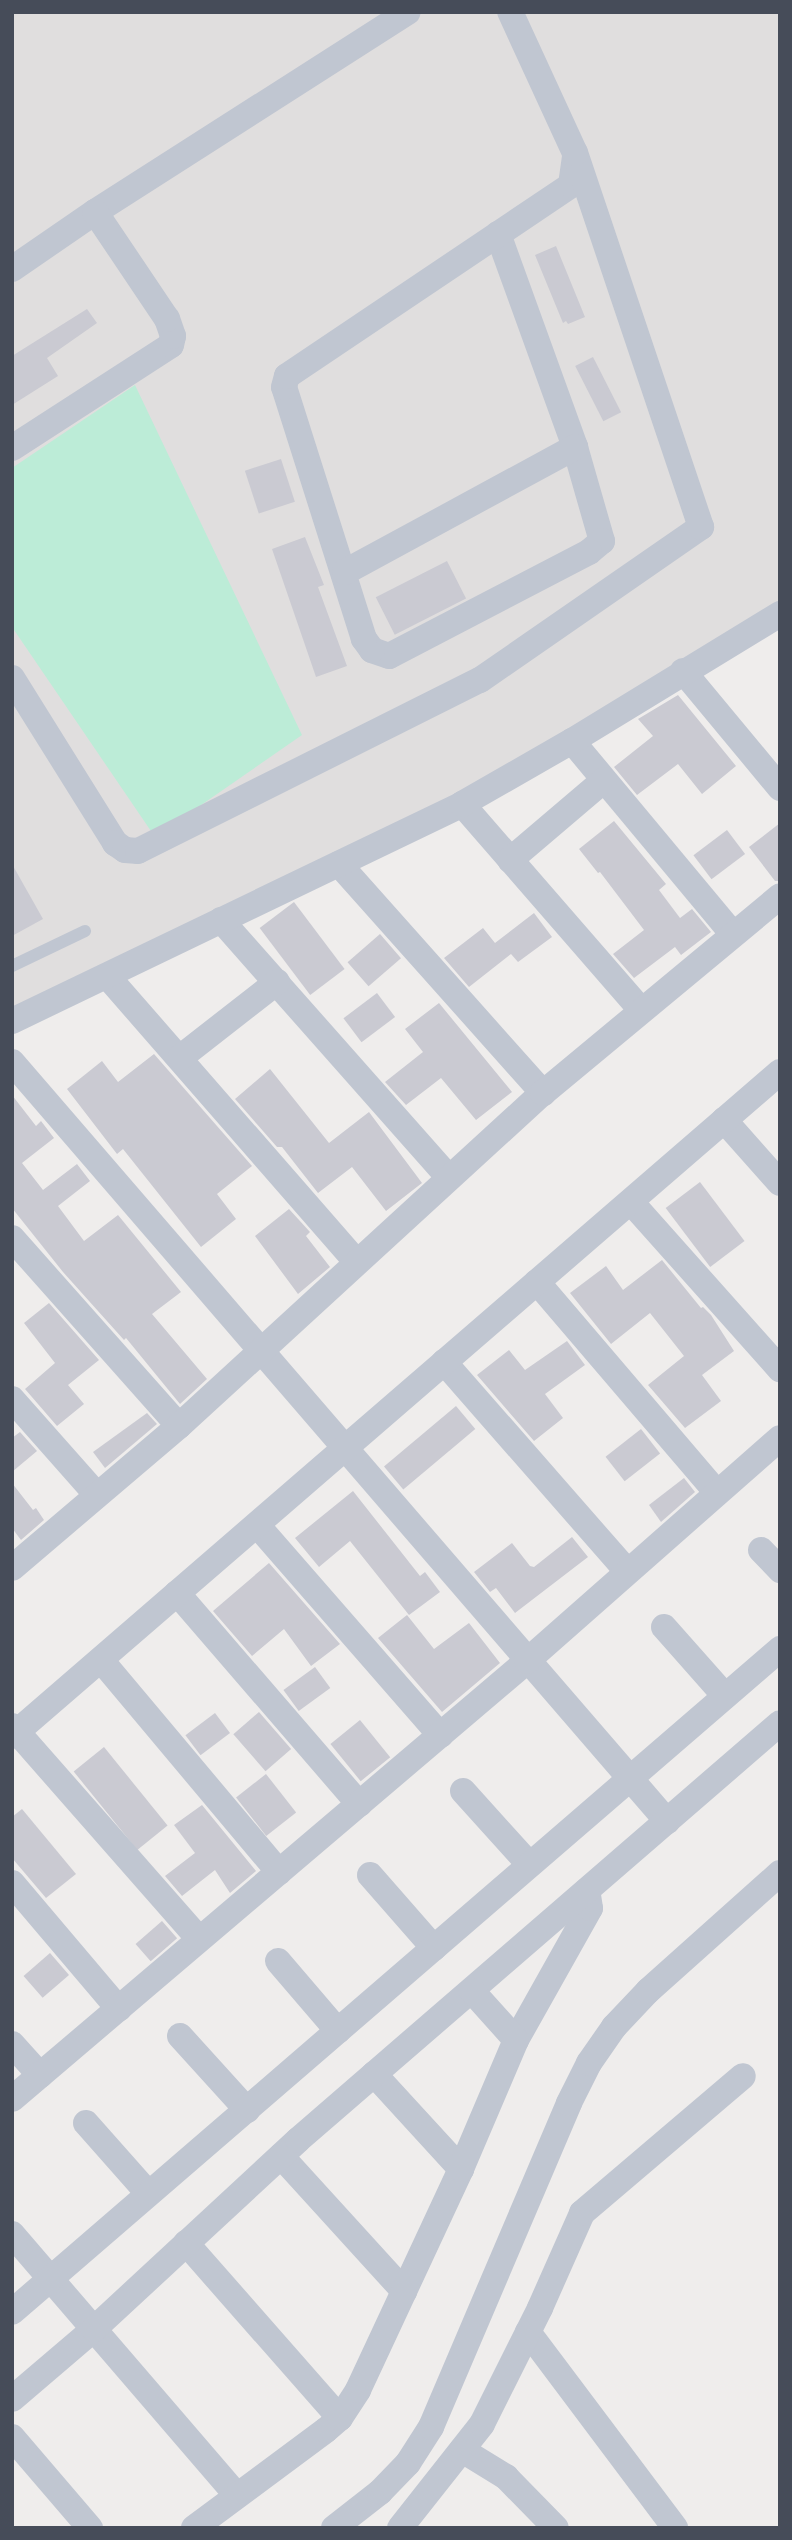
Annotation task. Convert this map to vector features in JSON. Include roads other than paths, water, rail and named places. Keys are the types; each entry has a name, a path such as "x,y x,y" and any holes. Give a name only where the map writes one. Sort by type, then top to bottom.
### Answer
{"street":[{"path":"12,269 95,212 408,12"},
{"path":"12,678 115,843 125,850 138,851 480,680 701,527 575,153 510,12"},
{"path":"498,234 575,447 602,541 589,552 389,656 372,650 364,639 345,572 284,387 288,376 570,185 575,153"},
{"path":"12,448 172,345 173,336 167,319 95,212"},
{"path":"345,572 575,447"},
{"path":"12,1021 462,804 572,741 780,614"},
{"path":"683,671 780,788"},
{"path":"572,741 733,934"},
{"path":"510,860 604,780"},
{"path":"462,804 640,1010"},
{"path":"339,863 543,1093"},
{"path":"15,1559 179,1426 543,1093 780,895"},
{"path":"221,920 449,1178"},
{"path":"108,977 181,1057 357,1262"},
{"path":"181,1057 277,982"},
{"path":"12,1062 667,1821"},
{"path":"200,1939 14,1731 101,1660 780,1072"},
{"path":"724,1121 780,1183"},
{"path":"631,1202 780,1369"},
{"path":"12,1238 179,1426"},
{"path":"537,1282 717,1493"},
{"path":"444,1362 627,1571"},
{"path":"12,1399 97,1495"},
{"path":"12,2099 527,1661 780,1438"},
{"path":"257,1525 440,1735"},
{"path":"761,1550 780,1570"},
{"path":"177,1593 359,1804"},
{"path":"664,1627 725,1696"},
{"path":"12,2312 780,1649"},
{"path":"101,1660 279,1872"},
{"path":"12,2399 94,2329 374,2074 780,1723"},
{"path":"463,1791 528,1864"},
{"path":"334,2528 380,2492 408,2463 431,2427 569,2102 589,2063 614,2027 648,1991 780,1873"},
{"path":"370,1875 434,1948"},
{"path":"12,1884 119,2008"},
{"path":"194,2528 340,2418 358,2390 461,2169 516,2040 590,1908 587,1890"},
{"path":"278,1961 338,2031"},
{"path":"472,1991 516,2040"},
{"path":"180,2036 247,2110"},
{"path":"12,2044 40,2075"},
{"path":"374,2074 461,2169"},
{"path":"400,2528 482,2424 528,2332 582,2213 743,2076"},
{"path":"86,2123 148,2193"},
{"path":"281,2156 404,2291"},
{"path":"12,2234 237,2496"},
{"path":"186,2243 340,2418"},
{"path":"528,2332 675,2528"},
{"path":"12,2437 90,2528"},
{"path":"461,2450 506,2477 556,2528"}],"lane":[{"path":"12,966 85,931"}]}
